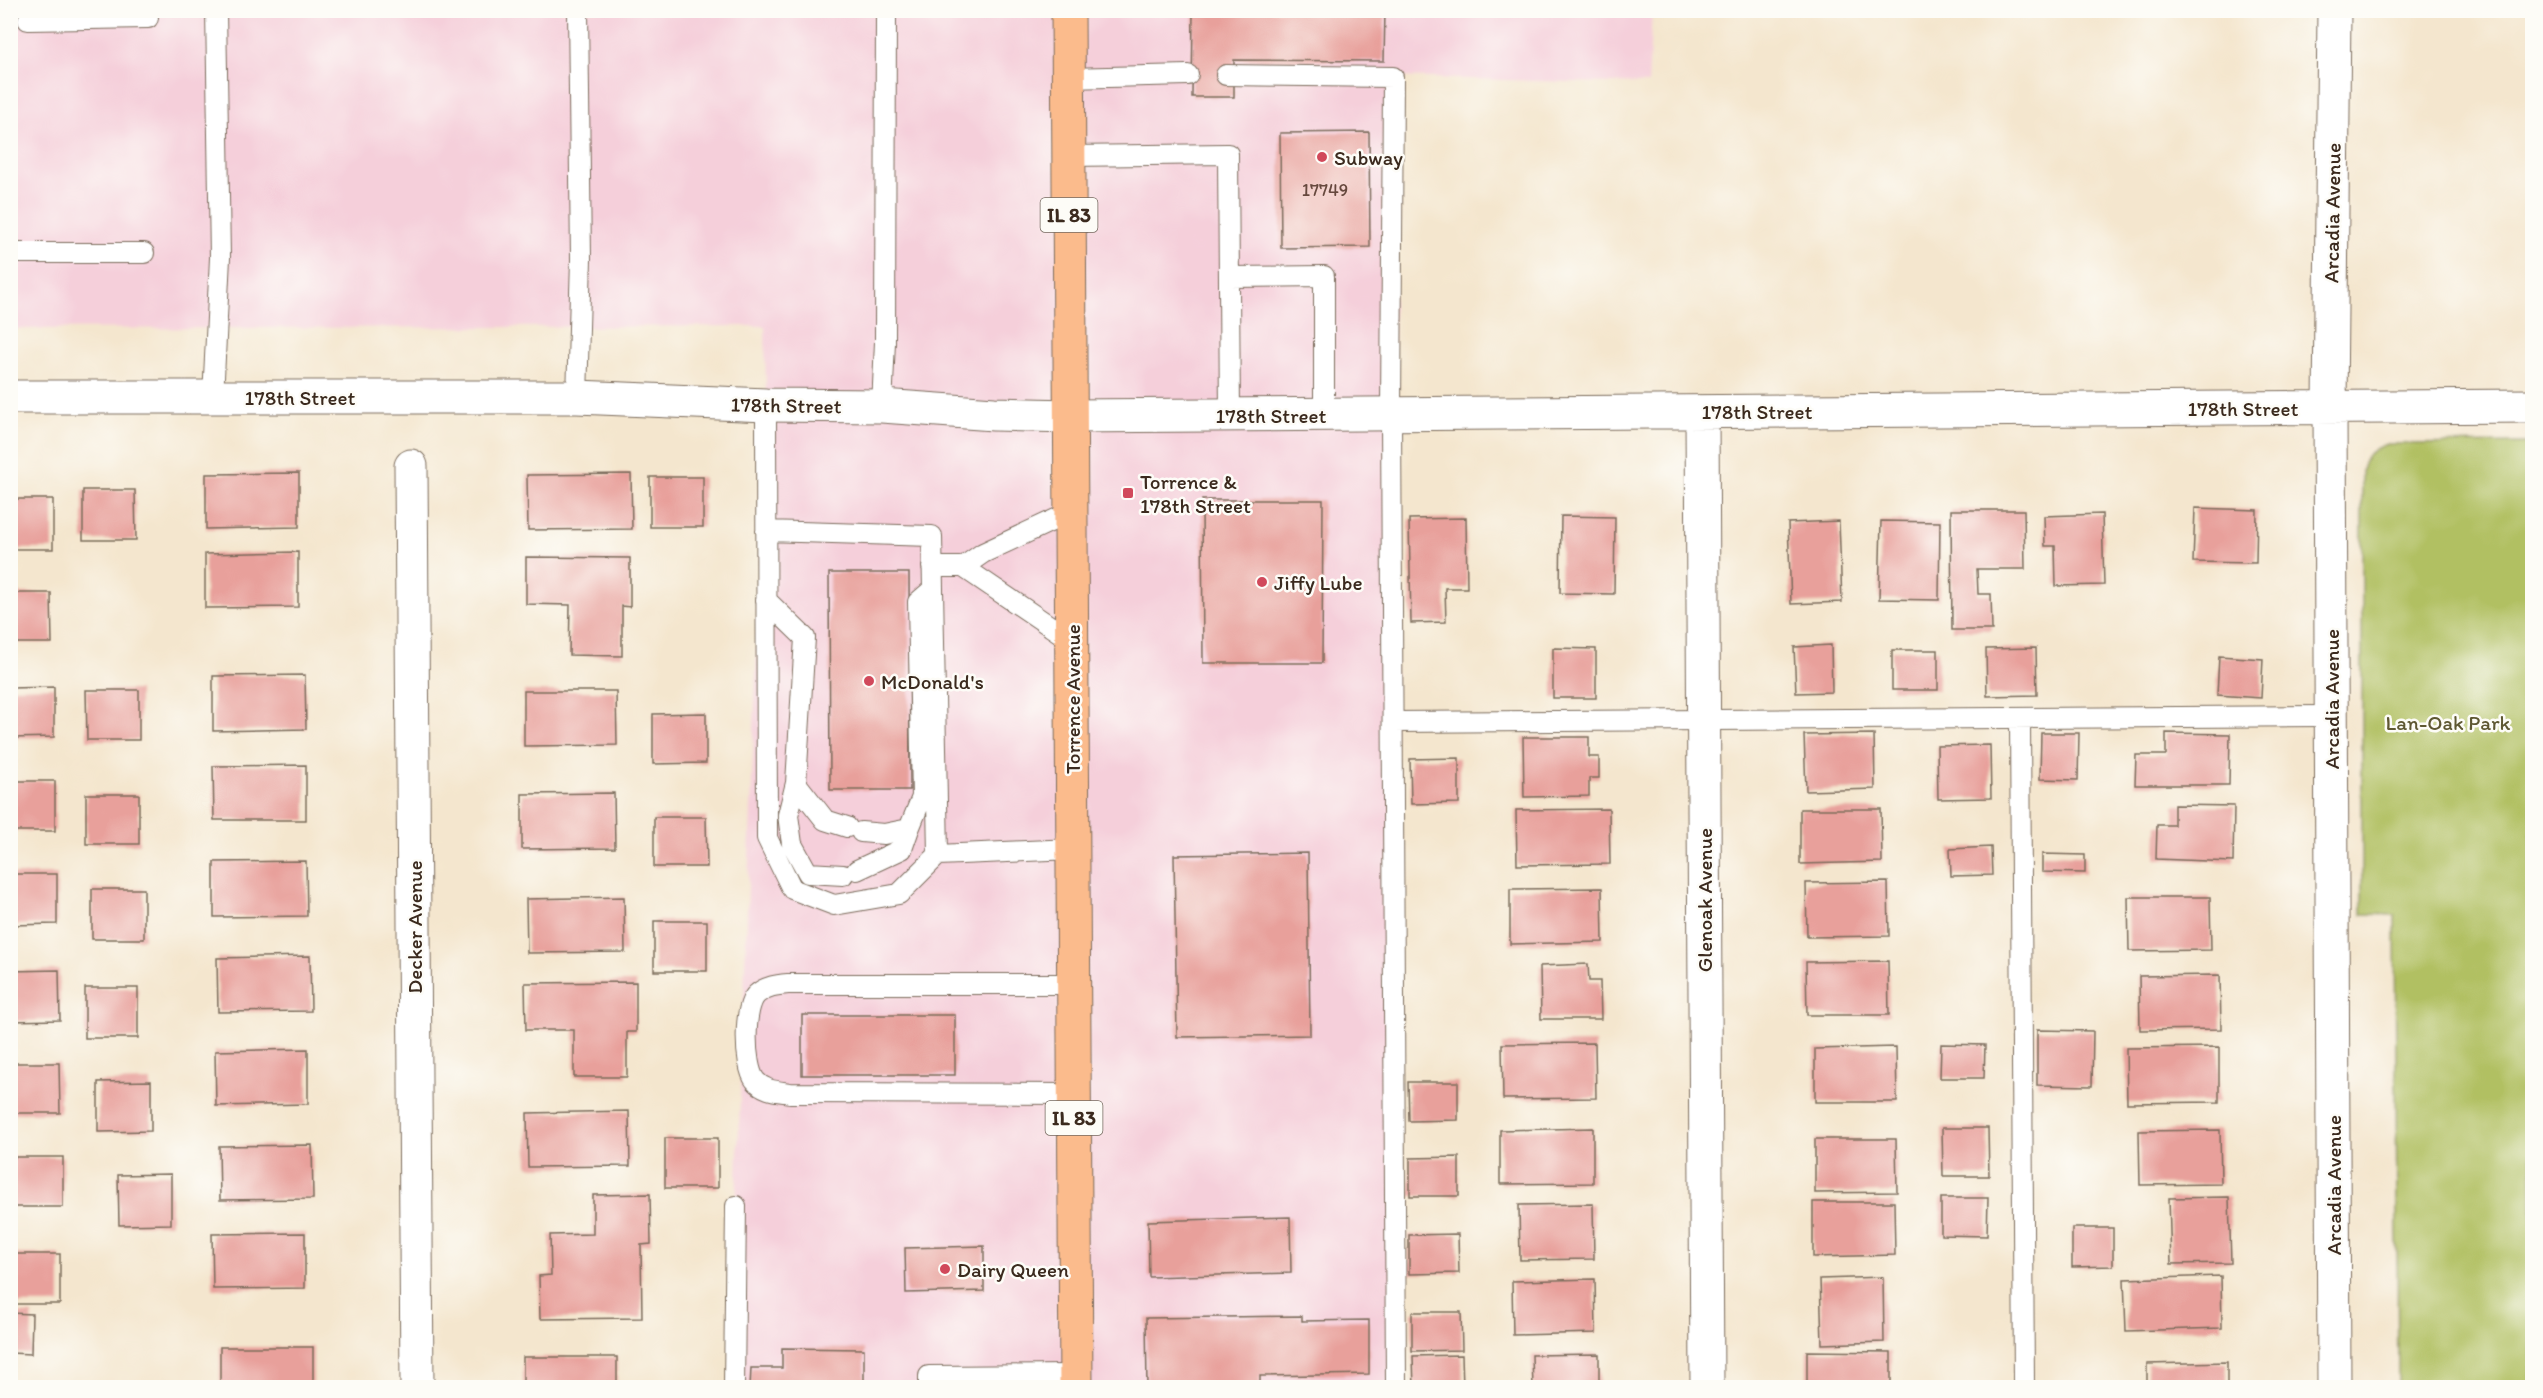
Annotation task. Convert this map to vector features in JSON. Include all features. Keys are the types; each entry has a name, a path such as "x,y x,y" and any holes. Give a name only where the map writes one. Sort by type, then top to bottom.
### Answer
{"main road":[{"name":"Torrence Avenue","path":"1068,10 1076,1381"}],"street":[{"name":"Arcadia Avenue","path":"2334,10 2330,407 2334,1388"},
{"name":"178th Street","path":"10,397 577,397 766,405 882,406 994,414 1070,416 2532,406"},
{"name":"Glenoak Avenue","path":"1702,412 1707,1388"},
{"name":"Decker Avenue","path":"411,466 417,1388"}],"lane":[{"path":"213,397 220,258 216,10"},
{"path":"577,397 581,259 578,10"},
{"path":"882,406 885,342 886,10"},
{"path":"28,20 148,18"},
{"path":"1068,78 1188,75"},
{"path":"1226,75 1393,77 1391,414 1396,1388"},
{"path":"1069,156 1228,154 1230,415"},
{"path":"10,253 144,253"},
{"path":"1229,277 1324,276 1324,414"},
{"path":"766,405 767,838 792,889 834,905 899,894 938,855 1073,849"},
{"path":"963,567 983,553 1071,512"},
{"path":"766,531 932,536 938,855"},
{"path":"932,567 963,567 1072,641"},
{"path":"766,600 805,638 796,783 788,815 792,844 808,873 850,873 902,849 922,797 918,602 933,589"},
{"path":"1393,722 2331,716"},
{"path":"2020,718 2024,1388"},
{"path":"796,783 825,820 854,830 884,834 909,829"},
{"path":"1074,984 788,984 770,986 756,995 748,1014 748,1058 755,1080 769,1091 789,1093 1074,1094"},
{"path":"734,1388 736,1206"},
{"path":"929,1388 929,1376 1076,1381"}],"shaded area":[{"path":"10,11 1652,11 1648,84 1393,77 1397,1387 734,1387 736,1206 766,405 765,326 11,329"}],"green space":[{"name":"Lan-Oak Park","path":"2532,443 2532,1387 2398,1387 2395,915 2362,914 2362,471 2370,453 2387,444"}],"building":[{"path":"1193,10 1385,10 1384,61 1234,60 1234,97 1192,97"},
{"path":"1369,132 1370,247 1281,248 1280,133"},
{"path":"299,473 299,527 206,529 206,474"},
{"path":"631,474 632,529 528,530 527,475"},
{"path":"650,477 703,477 703,527 650,527"},
{"path":"83,490 135,490 136,540 83,540"},
{"path":"10,499 53,499 53,549 10,549"},
{"name":"Jiffy Lube","path":"1202,500 1323,500 1322,663 1203,663"},
{"path":"2195,508 2257,510 2256,563 2193,562"},
{"path":"1951,510 2024,510 2025,569 1977,569 1978,594 1991,594 1992,630 1952,630"},
{"path":"2102,514 2104,585 2056,586 2055,546 2045,546 2044,516"},
{"path":"1561,516 1615,517 1614,594 1560,593"},
{"path":"1466,518 1467,588 1445,588 1446,622 1411,623 1409,519"},
{"path":"1839,521 1842,602 1791,604 1788,523"},
{"path":"1881,521 1940,522 1939,600 1879,599"},
{"path":"298,552 298,607 205,608 205,554"},
{"path":"526,557 630,558 630,607 622,606 622,656 569,655 570,605 526,604"},
{"name":"McDonald's","path":"829,573 909,573 910,790 830,790"},
{"path":"10,593 51,593 52,643 10,643"},
{"path":"1831,645 1832,692 1796,693 1794,647"},
{"path":"1553,648 1596,649 1596,698 1553,698"},
{"path":"2036,648 2037,695 1987,696 1986,649"},
{"path":"1892,650 1938,650 1938,690 1892,690"},
{"path":"2219,656 2263,659 2261,698 2217,695"},
{"path":"305,675 306,729 213,731 213,676"},
{"path":"54,687 54,737 10,738 10,688"},
{"path":"86,690 139,690 139,740 87,740"},
{"path":"524,691 616,691 617,745 524,746"},
{"path":"706,713 706,763 653,764 653,714"},
{"path":"2041,733 2079,733 2078,780 2040,779"},
{"path":"2166,733 2230,734 2229,785 2135,785 2136,755 2166,755"},
{"path":"1874,734 1875,789 1806,791 1804,735"},
{"path":"1523,737 1589,737 1589,757 1599,757 1599,778 1589,778 1589,796 1524,797"},
{"path":"1990,745 1991,798 1938,799 1937,746"},
{"path":"1459,758 1459,803 1411,804 1410,759"},
{"path":"306,765 306,820 214,820 213,766"},
{"path":"10,781 55,781 55,831 10,831"},
{"path":"614,793 615,848 522,849 522,794"},
{"path":"86,794 139,794 139,844 86,844"},
{"path":"2174,805 2234,806 2233,862 2156,859 2157,825 2174,825"},
{"path":"1609,809 1610,864 1517,865 1516,810"},
{"path":"1800,809 1881,809 1882,862 1800,864"},
{"path":"654,817 706,817 707,867 654,867"},
{"path":"1991,847 1992,875 1951,876 1950,849"},
{"path":"1308,853 1310,1035 1177,1037 1174,855"},
{"path":"2042,854 2085,855 2085,873 2042,872"},
{"path":"306,861 307,916 214,917 214,862"},
{"path":"10,874 57,874 57,924 10,925"},
{"path":"1888,882 1889,936 1807,937 1806,883"},
{"path":"1602,888 1603,942 1510,944 1510,889"},
{"path":"92,889 144,889 144,939 92,939"},
{"path":"624,897 625,952 527,953 526,899"},
{"path":"2128,897 2210,897 2211,950 2129,951"},
{"path":"654,921 707,921 707,971 654,971"},
{"path":"310,956 311,1011 218,1012 217,958"},
{"path":"1888,961 1889,1015 1807,1015 1806,962"},
{"path":"1588,964 1589,981 1600,981 1601,1019 1541,1019 1540,966"},
{"path":"59,970 60,1020 10,1021 10,971"},
{"path":"2220,975 2221,1029 2140,1030 2139,976"},
{"path":"636,982 636,1032 627,1032 627,1077 574,1077 574,1030 526,1030 525,983"},
{"path":"85,988 138,988 138,1038 85,1038"},
{"path":"802,1015 955,1015 955,1075 802,1075"},
{"path":"2037,1030 2093,1031 2092,1086 2037,1085"},
{"path":"1595,1043 1596,1098 1503,1099 1502,1044"},
{"path":"1941,1044 1985,1045 1984,1078 1940,1078"},
{"path":"1896,1047 1897,1102 1815,1102 1815,1049"},
{"path":"2219,1047 2219,1102 2127,1103 2126,1048"},
{"path":"308,1049 308,1104 216,1106 215,1051"},
{"path":"10,1063 59,1063 60,1113 10,1113"},
{"path":"151,1081 151,1131 98,1132 98,1082"},
{"path":"1408,1082 1458,1082 1458,1120 1409,1121"},
{"path":"629,1111 630,1166 528,1167 527,1113"},
{"path":"1593,1128 1593,1183 1500,1184 1500,1130"},
{"path":"1942,1128 1988,1128 1989,1176 1943,1176"},
{"path":"2220,1130 2221,1184 2140,1185 2139,1131"},
{"path":"665,1138 718,1138 718,1188 665,1188"},
{"path":"1815,1139 1896,1139 1897,1192 1815,1193"},
{"path":"312,1145 313,1199 220,1200 219,1146"},
{"path":"10,1157 63,1157 63,1207 11,1207"},
{"path":"1459,1157 1459,1196 1410,1196 1410,1158"},
{"path":"171,1174 171,1224 119,1225 118,1175"},
{"path":"650,1194 651,1244 641,1245 642,1318 540,1319 539,1276 551,1275 550,1235 593,1234 593,1195"},
{"path":"2229,1197 2231,1263 2171,1264 2169,1198"},
{"path":"1941,1198 1988,1198 1987,1236 1941,1235"},
{"path":"1813,1202 1894,1202 1895,1255 1813,1257"},
{"path":"1593,1204 1594,1259 1520,1260 1519,1205"},
{"path":"1290,1217 1291,1273 1149,1277 1148,1221"},
{"path":"2072,1228 2113,1228 2113,1266 2072,1267"},
{"path":"305,1233 305,1288 213,1289 212,1234"},
{"path":"1458,1234 1459,1273 1409,1274 1409,1235"},
{"name":"Dairy Queen","path":"984,1246 984,1291 906,1293 905,1248"},
{"path":"10,1254 60,1254 60,1304 10,1304"},
{"path":"2221,1276 2222,1328 2126,1331 2124,1279"},
{"path":"1883,1277 1884,1342 1822,1344 1820,1279"},
{"path":"1595,1279 1596,1333 1513,1335 1512,1281"},
{"path":"1412,1312 1461,1312 1462,1350 1412,1351"},
{"path":"10,1313 32,1314 31,1354 10,1353"},
{"path":"1302,1316 1302,1321 1369,1320 1369,1374 1260,1376 1260,1388 1147,1388 1146,1318"},
{"path":"220,1347 313,1347 313,1388 220,1388"},
{"path":"782,1348 864,1349 864,1388 750,1388 751,1368 782,1368"},
{"path":"1807,1351 1891,1352 1891,1388 1807,1388"},
{"path":"1599,1354 1599,1388 1533,1388 1532,1355"},
{"path":"1462,1355 1463,1388 1414,1388 1413,1356"},
{"path":"523,1357 617,1357 617,1388 523,1388"},
{"path":"2227,1362 2227,1388 2147,1388 2147,1364"}],"place":[{"name":"Subway","path":"1322,157"},
{"name":"Torrence & 178th Street","path":"1128,493"},
{"name":"Jiffy Lube","path":"1262,582"},
{"name":"McDonald's","path":"869,681"},
{"name":"Dairy Queen","path":"945,1269"}]}
